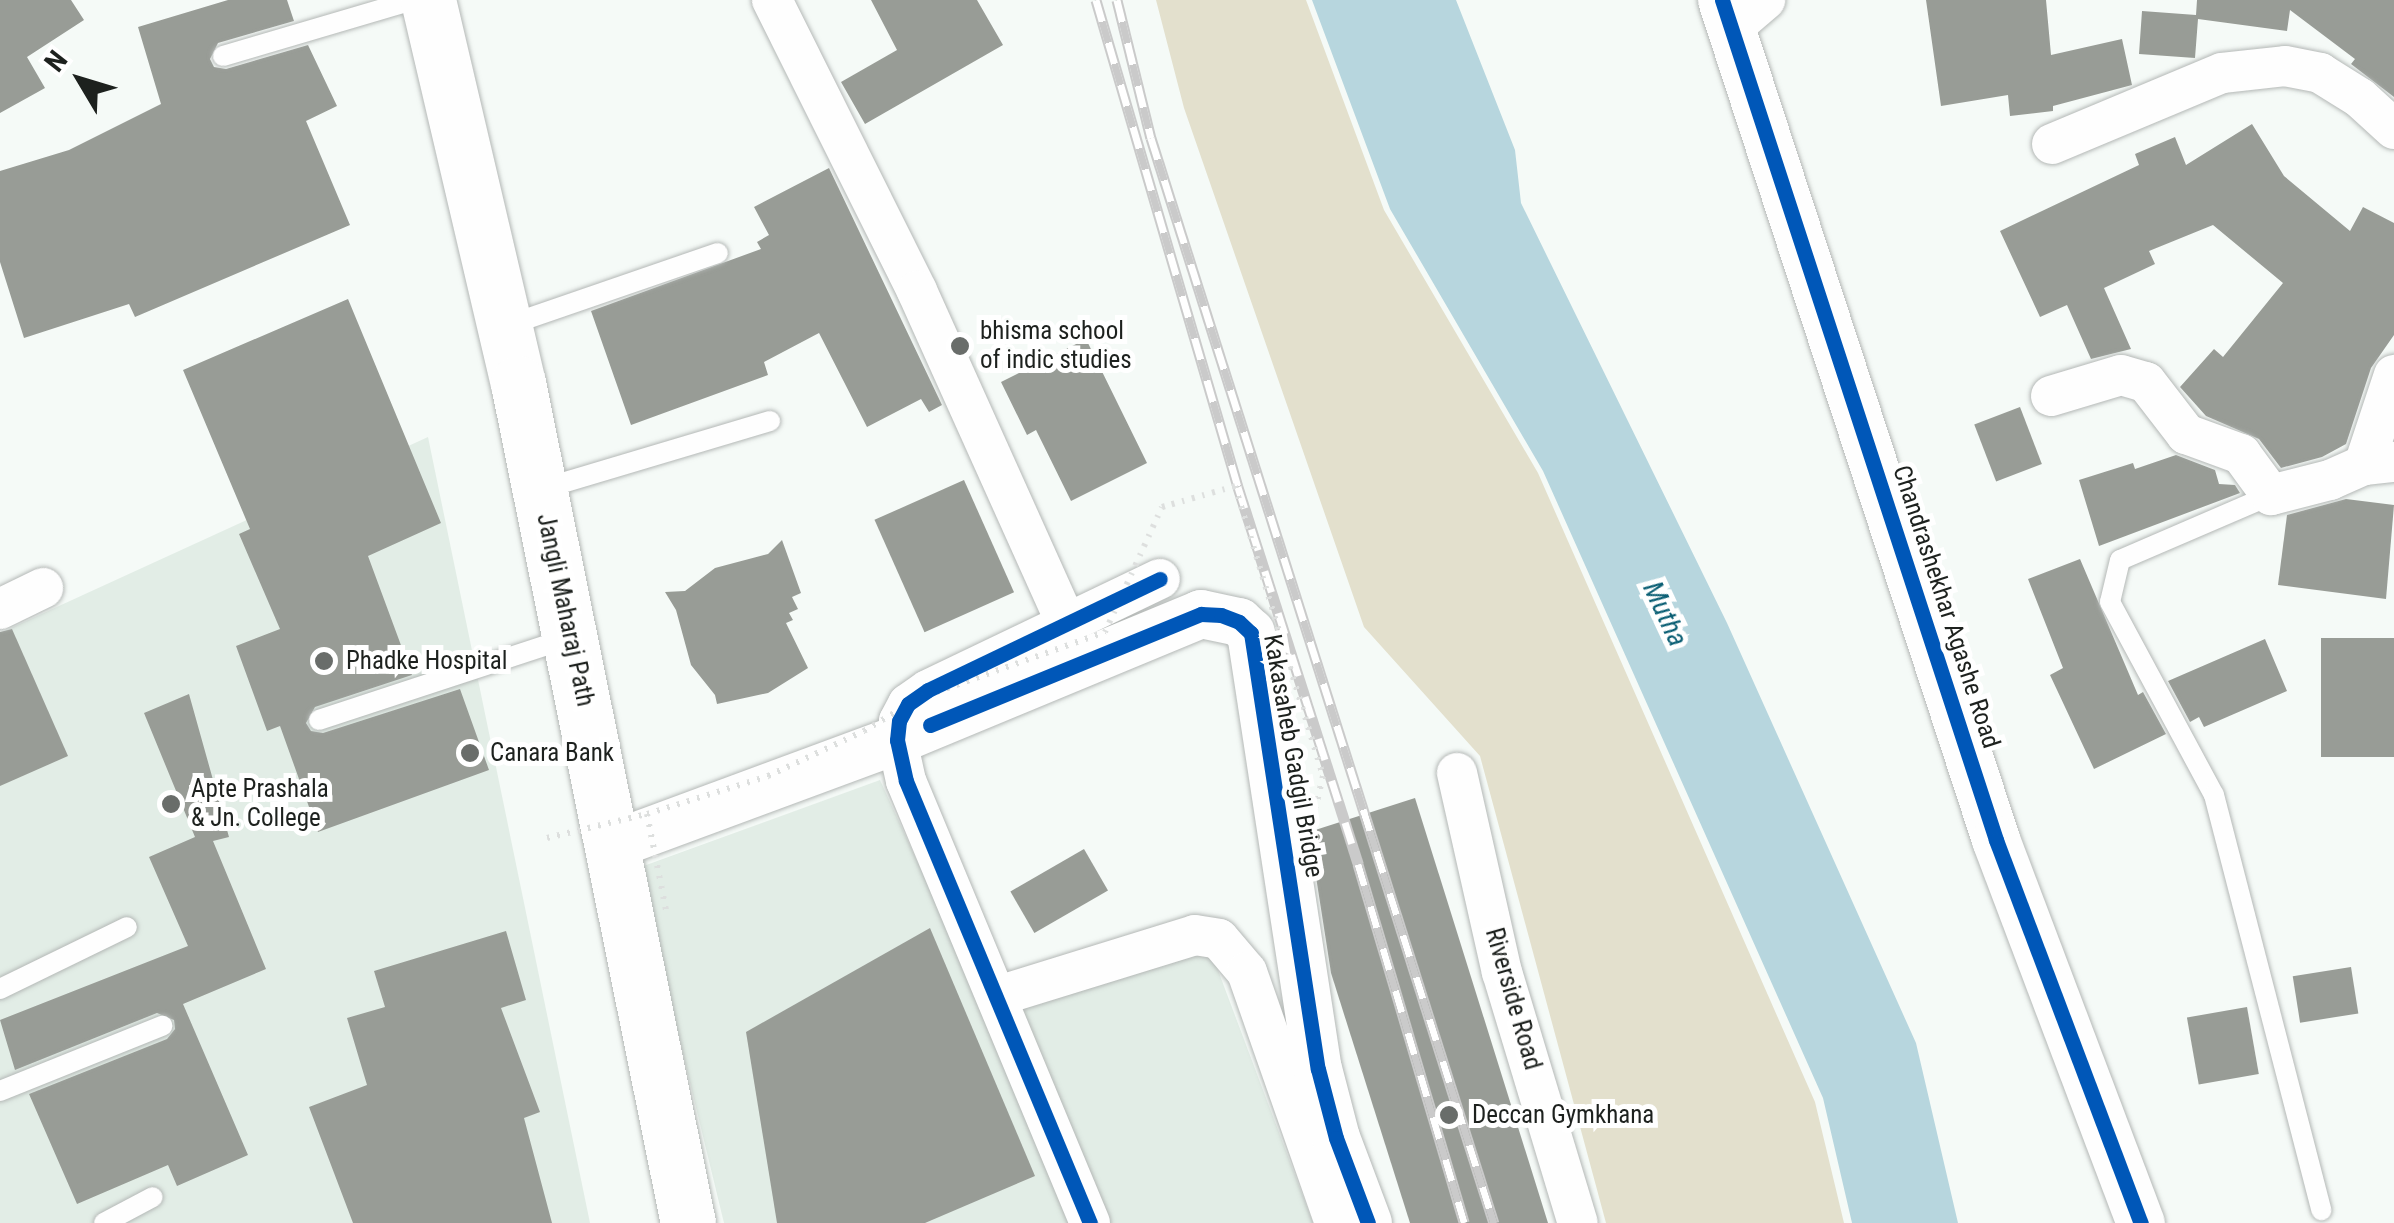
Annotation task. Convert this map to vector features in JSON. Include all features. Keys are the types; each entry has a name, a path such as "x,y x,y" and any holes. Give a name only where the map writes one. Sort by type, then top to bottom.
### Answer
{"main road":[{"name":"Jangli Maharaj Path","path":"428,0 504,327 570,638 630,830 688,1223"}],"street":[{"path":"772,0 917,292 1064,621"},
{"name":"Chandrashekhar Agashe Road","path":"1739,10 1996,840 2141,1223"},
{"path":"2052,144 2222,73 2285,66 2320,73 2360,98 2394,129"},
{"path":"2051,396 2121,375 2146,382 2186,434 2242,454 2271,495 2379,463 2394,376"},
{"path":"914,733 899,721 908,704 928,690 1064,621 1160,579"},
{"path":"0,609 42,588"},
{"name":"Kakasaheb Gadgil Bridge","path":"914,733 1201,614 1230,618 1251,633 1318,1069 1336,1138 1368,1223"},
{"path":"630,830 914,733"},
{"path":"914,733 906,781 1090,1223"},
{"name":"Riverside Road","path":"1457,772 1502,972 1578,1223"},
{"path":"998,996 1195,935 1219,939 1246,972 1335,1223"}],"lane":[{"path":"223,56 414,0"},
{"path":"504,327 718,253"},
{"path":"540,490 770,421"},
{"path":"2271,495 2120,560 2110,602 2214,795 2321,1210"},
{"path":"319,720 570,638"},
{"path":"0,989 127,926"},
{"path":"0,1091 162,1026"},
{"path":"104,1223 152,1197"}],"path":[{"path":"547,838 630,830 768,776 864,731 917,699 1105,632 1162,507 1234,486 1323,776 1310,832"},
{"path":"630,830 666,910"}],"shaded area":[{"path":"1156,0 1306,0 1384,210 1538,473 1815,1102 1844,1223 1606,1223 1480,756 1364,627 1184,108"},
{"path":"428,437 590,1223 0,1223 0,633"},
{"path":"880,780 986,1012 1210,949 1313,1223 724,1223 638,868"}],"water":[{"name":"Mutha","path":"1312,0 1456,0 1515,150 1521,203 1727,623 1916,1043 1958,1223 1852,1223 1823,1098 1543,471 1390,209"}],"building":[{"path":"0,0 71,0 84,20 27,57 45,88 0,113"},
{"path":"228,0 287,0 294,21 218,43 210,59 214,67 226,69 308,45 337,106 306,121 350,225 135,317 129,304 24,338 0,262 0,171 69,150 161,104 138,27"},
{"path":"871,0 977,0 1003,45 865,124 841,82 897,50"},
{"path":"1926,0 2046,0 2051,55 2122,39 2132,85 2053,106 2053,111 2010,116 2008,95 1941,106"},
{"path":"2197,0 2394,0 2394,97 2351,64 2355,59 2290,10 2287,31 2198,19 2195,58 2139,54 2142,11 2196,15"},
{"path":"2252,124 2284,176 2350,231 2363,207 2394,223 2394,335 2371,368 2346,444 2322,457 2281,468 2259,439 2206,416 2180,387 2214,349 2223,357 2283,283 2213,225 2149,251 2155,264 2104,288 2131,349 2091,359 2067,305 2040,317 2000,231 2139,165 2135,154 2175,137 2186,165"},
{"path":"829,168 942,405 929,412 921,399 867,427 819,333 764,362 768,375 631,425 591,311 761,249 757,242 769,235 754,207"},
{"path":"348,299 441,523 368,556 412,675 315,707 306,723 311,731 323,733 460,689 489,770 318,832 280,726 267,731 236,646 280,629 239,534 250,529 183,370"},
{"path":"1086,339 1147,463 1071,501 1036,430 1027,435 1001,382"},
{"path":"2020,407 2042,464 1996,482 1974,425"},
{"path":"2176,455 2215,470 2219,484 2235,485 2240,493 2099,546 2079,480 2133,463 2135,469"},
{"path":"964,480 1014,592 925,632 874,520"},
{"path":"2346,499 2394,505 2386,599 2278,585 2287,515"},
{"path":"782,540 801,593 792,597 798,609 789,613 793,620 786,623 808,668 768,693 717,704 715,695 691,665 676,610 665,592 685,591 715,568 768,554"},
{"path":"2080,559 2138,695 2143,692 2166,734 2094,769 2050,675 2063,668 2028,579"},
{"path":"12,629 68,756 0,786 0,632"},
{"path":"2321,638 2394,638 2394,757 2321,757"},
{"path":"2265,639 2287,691 2204,727 2199,717 2190,722 2168,681"},
{"path":"189,694 229,837 213,841 266,969 183,1004 248,1155 177,1186 168,1165 77,1204 29,1094 167,1039 175,1029 174,1020 157,1013 15,1070 0,1020 188,946 149,857 195,837 144,713"},
{"path":"1415,798 1548,1223 1410,1223 1331,973 1309,832"},
{"path":"1084,849 1108,891 1034,933 1010,891"},
{"path":"930,928 1035,1176 925,1223 777,1223 746,1032"},
{"path":"506,931 526,1000 501,1008 540,1112 524,1118 552,1223 353,1223 309,1107 367,1085 347,1018 385,1007 374,971"},
{"path":"2351,967 2358,1013 2300,1023 2293,976"},
{"path":"2247,1007 2259,1074 2199,1085 2187,1018"}],"railway":[{"path":"1096,0 1238,487 1358,864 1464,1223"},
{"path":"1117,0 1151,138 1494,1223"}],"cycle path":[{"path":"1722,0 1996,840 2141,1223"},
{"path":"1090,1223 906,781 897,740 899,721 908,704 928,690 1160,579"},
{"path":"930,725 1201,614 1221,615 1239,622 1251,633 1318,1069 1336,1138 1368,1223"}],"place":[{"name":"bhisma school of indic studies","path":"960,346"},
{"name":"Phadke Hospital","path":"324,661"},
{"name":"Canara Bank","path":"470,753"},
{"name":"Apte Prashala & Jn. College","path":"171,804"},
{"name":"Deccan Gymkhana","path":"1449,1115"}]}
